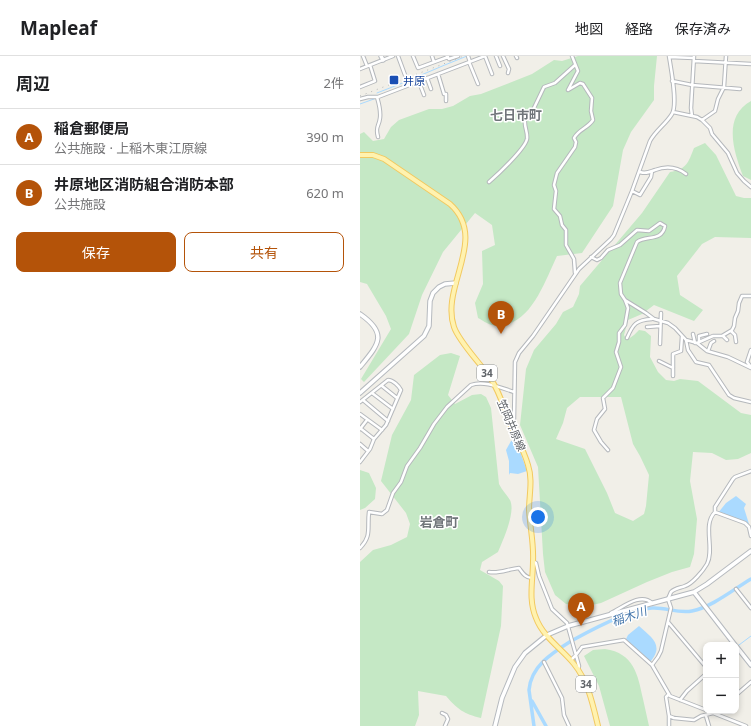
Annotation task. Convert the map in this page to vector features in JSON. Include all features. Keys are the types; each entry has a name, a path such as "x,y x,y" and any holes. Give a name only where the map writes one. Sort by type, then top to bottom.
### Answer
{"main road":[{"name":"笠岡井原線","path":"360,155 373,155 384,159 443,199 458,212 463,221 466,238 452,305 454,328 495,387 526,457 531,479 529,509 533,561 530,593 532,605 538,624 578,669 586,684 598,726"},
{"path":"360,393 424,336 429,326 430,301 436,290 445,284 456,283"},
{"path":"360,314 375,328 378,338 374,349 360,367"},
{"path":"495,726 502,698 515,667 525,653 547,635 568,626 694,592 751,551"},
{"path":"694,592 732,642"},
{"path":"739,651 751,665"}],"street":[{"path":"360,87 375,81 363,56"},
{"path":"360,69 383,58 393,56"},
{"path":"398,56 405,75"},
{"path":"412,56 416,67 418,68 448,57 449,59 458,56"},
{"path":"432,56 434,62"},
{"path":"468,56 478,84"},
{"path":"360,99 377,97 485,56 492,74"},
{"path":"496,56 500,66"},
{"path":"503,56 509,69 508,73"},
{"path":"572,56 578,72 568,90 580,83 583,84 592,98 591,111 594,120 575,136 575,147 557,173 554,185 556,191 554,209 560,216 562,224 566,230 566,245 574,259 575,274"},
{"path":"702,120 715,111 718,99 724,87 726,56"},
{"path":"510,422 514,419 515,362 517,356 533,336 575,274 614,235 654,134 668,120 673,112 674,100 669,57 751,64"},
{"path":"692,116 691,108 694,58"},
{"path":"489,182 500,172 526,142 527,132 525,120 533,110 543,89 555,83 575,65"},
{"path":"438,74 444,94 446,94 446,101"},
{"path":"427,78 431,89"},
{"path":"672,81 692,85 740,89"},
{"path":"419,82 424,95"},
{"path":"377,97 380,111 380,121 376,127 378,137"},
{"path":"673,112 702,120 710,128 712,134 728,154 737,172 751,187"},
{"path":"640,172 645,173 670,167 680,170 686,174"},
{"path":"632,191 640,195 652,175 652,171"},
{"path":"591,257 599,260 608,250 620,245 637,230 650,231 660,223 665,226 658,236 642,239 637,242 620,283 621,294 625,300 628,312 625,325 620,333 616,352 621,368 613,388 603,398 605,409 597,419 594,430 608,450"},
{"path":"686,340 697,342 713,336 723,336 731,331 734,326 741,297 751,296"},
{"path":"625,300 652,318 675,328 686,340 688,350 696,362 709,365 729,395 734,398 751,402"},
{"path":"660,344 661,313"},
{"path":"627,338 635,323 643,319 652,318"},
{"path":"647,327 660,326"},
{"path":"731,331 734,334 736,342"},
{"path":"693,334 702,348 728,357 751,368"},
{"path":"697,342 699,336 707,334"},
{"path":"673,376 673,354 681,351 682,336"},
{"path":"723,336 727,340"},
{"path":"708,351 711,343 714,341"},
{"path":"751,350 747,362 751,368"},
{"path":"659,360 673,368"},
{"path":"360,462 374,439 388,421 401,390 400,387 391,380 388,380 361,401 388,421"},
{"path":"360,548 369,535 369,512 382,514 387,510 393,493 401,482 407,466 420,448 440,414 471,385 474,384 486,384 514,392"},
{"path":"382,386 397,398"},
{"path":"372,393 392,409"},
{"path":"360,414 382,430"},
{"path":"367,420 360,429 374,439"},
{"path":"360,444 368,451"},
{"path":"652,665 660,654 670,610 668,599 671,590 691,584 707,565 710,554 708,533 713,514 715,512 715,506 735,477 751,471"},
{"path":"715,512 745,523 749,527 751,536"},
{"path":"533,561 536,563 539,576 552,608 567,623 579,666 578,669"},
{"path":"489,572 497,573 519,568 529,578 532,578"},
{"path":"736,589 751,608"},
{"path":"608,615 638,599 647,600 652,603"},
{"path":"668,621 703,663"},
{"path":"571,660 582,646 622,639 652,665 671,697 703,709"},
{"path":"544,662 562,698 564,715 569,726"},
{"path":"680,700 687,691 703,677"},
{"path":"739,692 751,682"},
{"path":"669,694 666,697 666,706 670,726"},
{"path":"442,713 448,718 445,726"},
{"path":"669,716 694,720 701,716 710,714"},
{"path":"719,714 746,726"},
{"path":"706,716 709,726"}],"green space":[{"path":"578,56 657,56 654,100 631,132 623,150 613,206 582,253 557,256 534,303 516,321 505,325 492,325 478,318 475,303 483,284 482,251 495,245 492,225 475,213 443,252 422,295 409,334 364,382 361,379 391,329 386,316 367,284 360,282 360,134 364,132 373,141 384,139 391,127 399,120 429,109 442,109 453,106 470,96 481,94 532,74 554,60 562,61"},
{"path":"751,101 751,180 743,176 736,156 733,125 736,116 742,108"},
{"path":"705,143 716,155 736,196 751,198 751,238 715,237 702,244 677,276 680,295 703,310 694,321 654,305 642,314 628,320 624,335 627,340 639,330 645,331 651,336 650,357 658,372 666,380 674,381 680,379 698,381 741,413 751,415 751,453 738,459 726,460 712,453 693,452 690,481 697,519 694,554 690,567 672,572 647,582 601,603 583,607 566,604 555,595 545,572 538,467 520,425 526,369 534,350 556,324 563,312 573,307 579,294 580,286 642,213 670,172 680,169 686,164 694,148","holes":["580,397 621,397 633,444 649,475 644,514 633,521 615,513 607,493 585,449 556,439 563,423 567,408"]},
{"path":"451,353 460,356 448,395 455,404 472,395 481,394 486,397 491,408 499,484 510,500 511,505 510,519 498,552 482,562 480,570 499,581 503,586 501,626 481,718 470,715 461,710 446,696 418,691 419,715 415,726 360,726 360,562 373,550 391,545 407,537 410,524 406,513 381,481 392,435 411,400 414,375 440,355"},
{"path":"360,470 369,473 376,488 375,499 365,508 360,510"},
{"path":"605,649 615,651 622,655 633,666 639,682 649,726 610,726 599,686 584,656 593,650"}],"water":[{"path":"516,440 527,471 518,474 510,473 509,475 509,461 506,450 511,441"},
{"path":"736,496 746,504 744,508 749,524 718,513 726,503"},
{"path":"639,626 655,642 656,651 650,662 626,639 628,635"}],"waterway":[{"path":"377,93 467,56"},
{"path":"360,104 374,99"},
{"name":"稲木川","path":"573,640 612,620 643,609 657,608 687,612 700,609 715,602 751,579"},
{"path":"739,645 751,636"},
{"name":"稲木川","path":"534,726 529,690 534,674 538,667 550,655 571,641"},
{"path":"532,701 546,726"}],"railway":[{"path":"360,96 464,56"}],"place":[{"name":"井原","path":"394,80"},
{"name":"井原地区消防組合消防本部","path":"501,334"},
{"name":"稲倉郵便局","path":"581,626"}],"district":[{"name":"七日市町","path":"516,115"},
{"name":"岩倉町","path":"439,522"}]}
